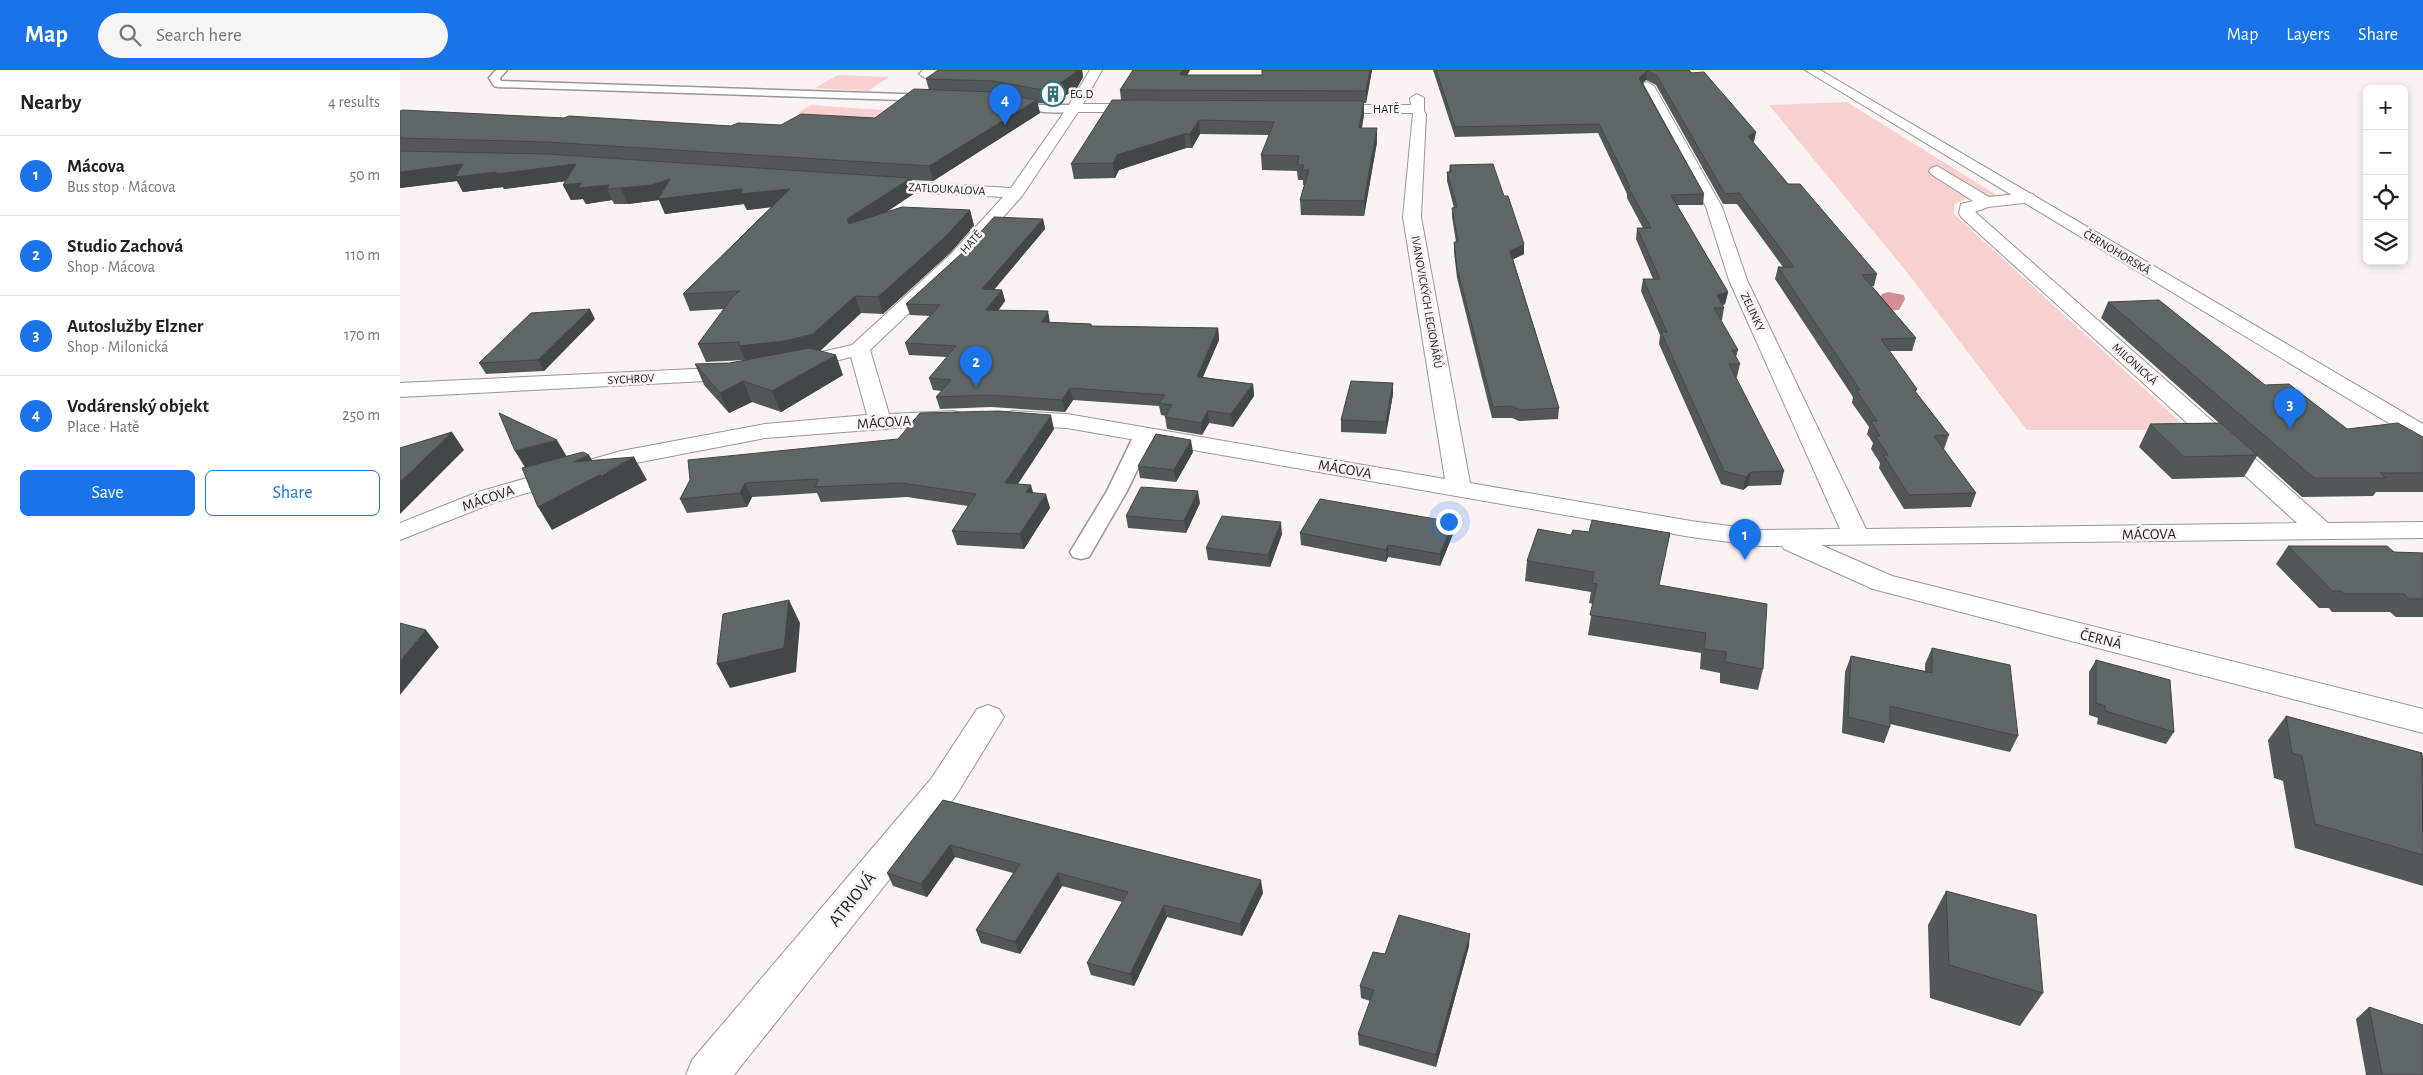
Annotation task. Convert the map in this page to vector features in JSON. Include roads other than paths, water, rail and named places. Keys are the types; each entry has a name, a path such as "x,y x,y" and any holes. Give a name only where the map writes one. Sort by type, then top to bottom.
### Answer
{"street":[{"name":"HATĚ","path":"858,350 957,258 1016,192 1074,108 1096,70"},
{"name":"ČERNOHORSKÁ","path":"1811,70 2423,434"},
{"name":"ZELINKY","path":"1647,86 1714,207 1738,280 1858,538"},
{"name":"HATĚ","path":"1318,109 1418,109 1418,106"},
{"name":"IVANOVICKÝCH LEGIONÁŘŮ","path":"1418,106 1412,217 1459,489"},
{"path":"1074,108 1161,108"},
{"path":"1937,171 1986,202"},
{"name":"ZATLOUKALOVA","path":"864,184 1016,192"},
{"name":"MILONICKÁ","path":"2027,198 1986,202 1967,208 1966,213 2322,532"},
{"path":"783,367 858,350 880,421"},
{"name":"SYCHROV","path":"400,390 739,374 756,371"},
{"name":"MÁCOVA","path":"400,532 487,496 621,458 765,431 880,421 982,417 1066,421 1691,529 1753,538 2423,530"},
{"name":"ČERNÁ","path":"1784,539 1883,583 2423,721"},
{"name":"ATRIOVÁ","path":"707,1075 943,788 988,716"}],"lane":[{"path":"502,70 494,78 498,84 947,99"},
{"path":"996,100 1040,108 1074,108"},
{"path":"1080,552 1117,491 1144,435"}],"place":[{"name":"EG.D","path":"1053,94"},
{"name":"Vodárenský objekt","path":"1005,125"},
{"name":"Studio Zachová","path":"976,387"},
{"name":"Autoslužby Elzner","path":"2290,429"},
{"name":"Mácova","path":"1745,560"}]}
